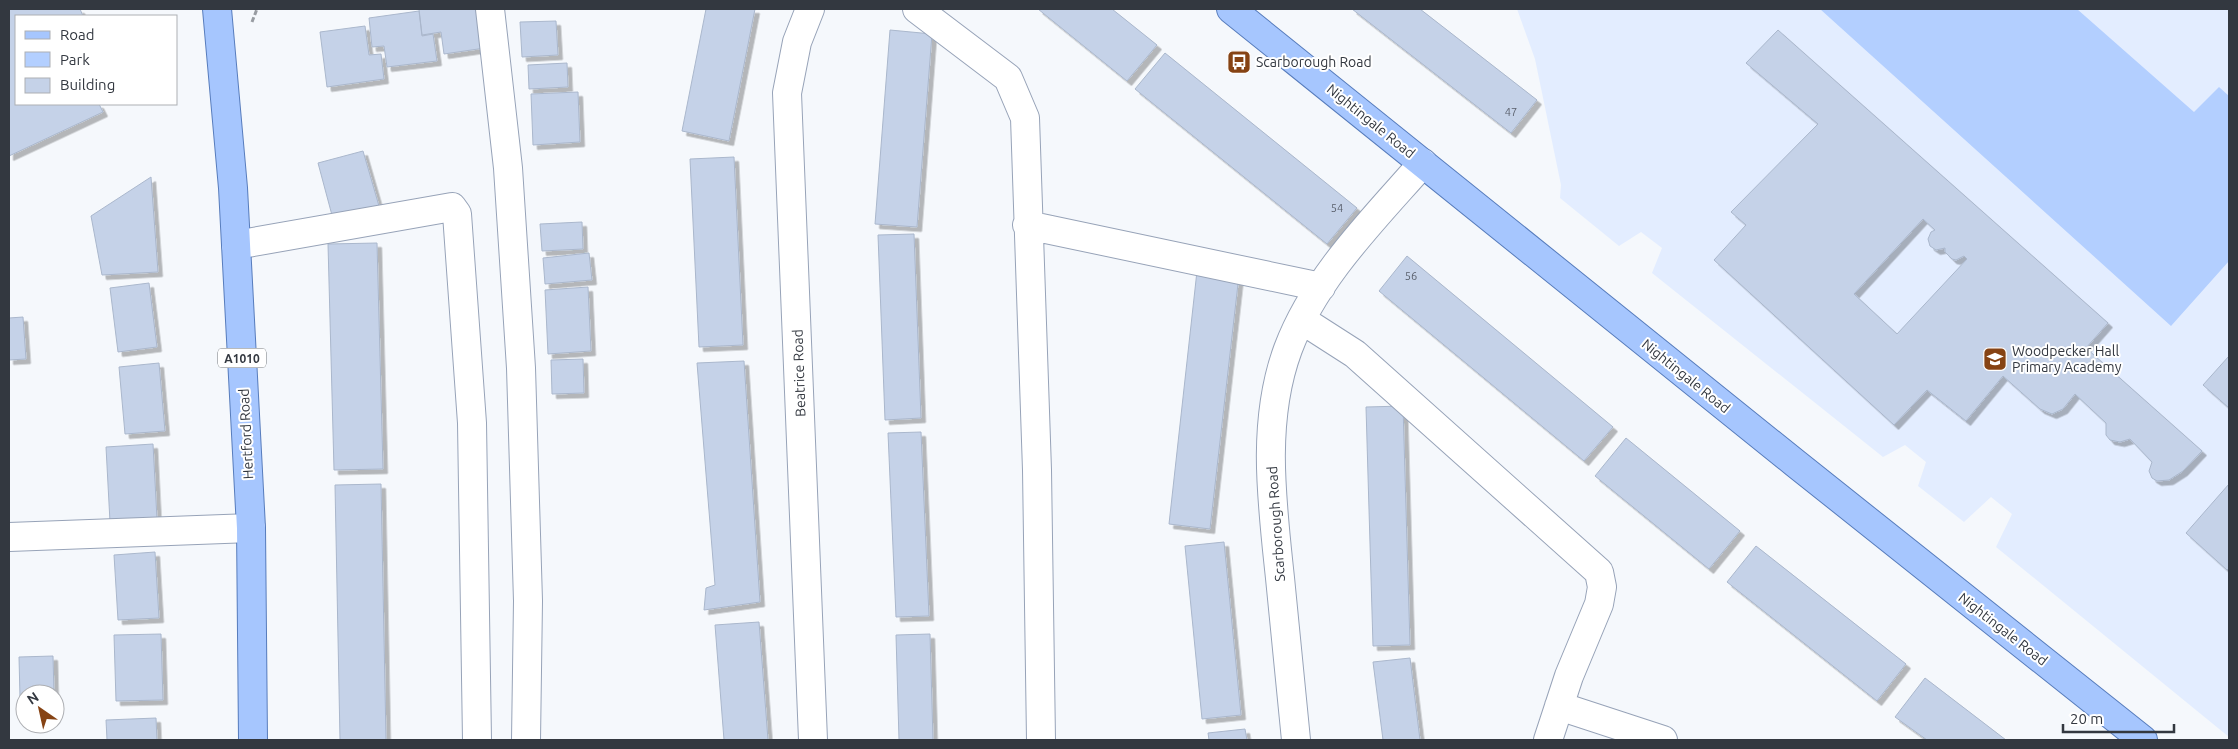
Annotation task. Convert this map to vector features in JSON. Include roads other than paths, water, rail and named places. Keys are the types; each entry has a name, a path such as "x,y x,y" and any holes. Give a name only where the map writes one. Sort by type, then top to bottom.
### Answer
{"main road":[{"name":"Hertford Road","path":"217,9 236,245 252,528 253,740"},
{"name":"Nightingale Road","path":"1231,9 1794,464 2143,740"}],"street":[{"path":"490,9 508,168 521,368 528,601 526,740"},
{"name":"Beatrice Road","path":"810,9 797,42 788,93 813,740"},
{"path":"917,9 1008,78 1025,118 1027,225 1037,470 1041,740"},
{"name":"Scarborough Road","path":"1296,740 1270,485 1277,387 1288,348 1321,287 1350,247 1423,163"},
{"path":"236,245 452,207 458,214 472,423 477,740"},
{"path":"1027,225 1321,287"},
{"path":"1302,320 1355,354 1599,572 1602,588 1599,604 1586,633 1548,740"},
{"path":"9,537 252,528"},
{"path":"1559,706 1663,740"}],"place":[{"name":"Scarborough Road","path":"1239,62"},
{"name":"Woodpecker Hall Primary Academy","path":"1995,359"}]}
